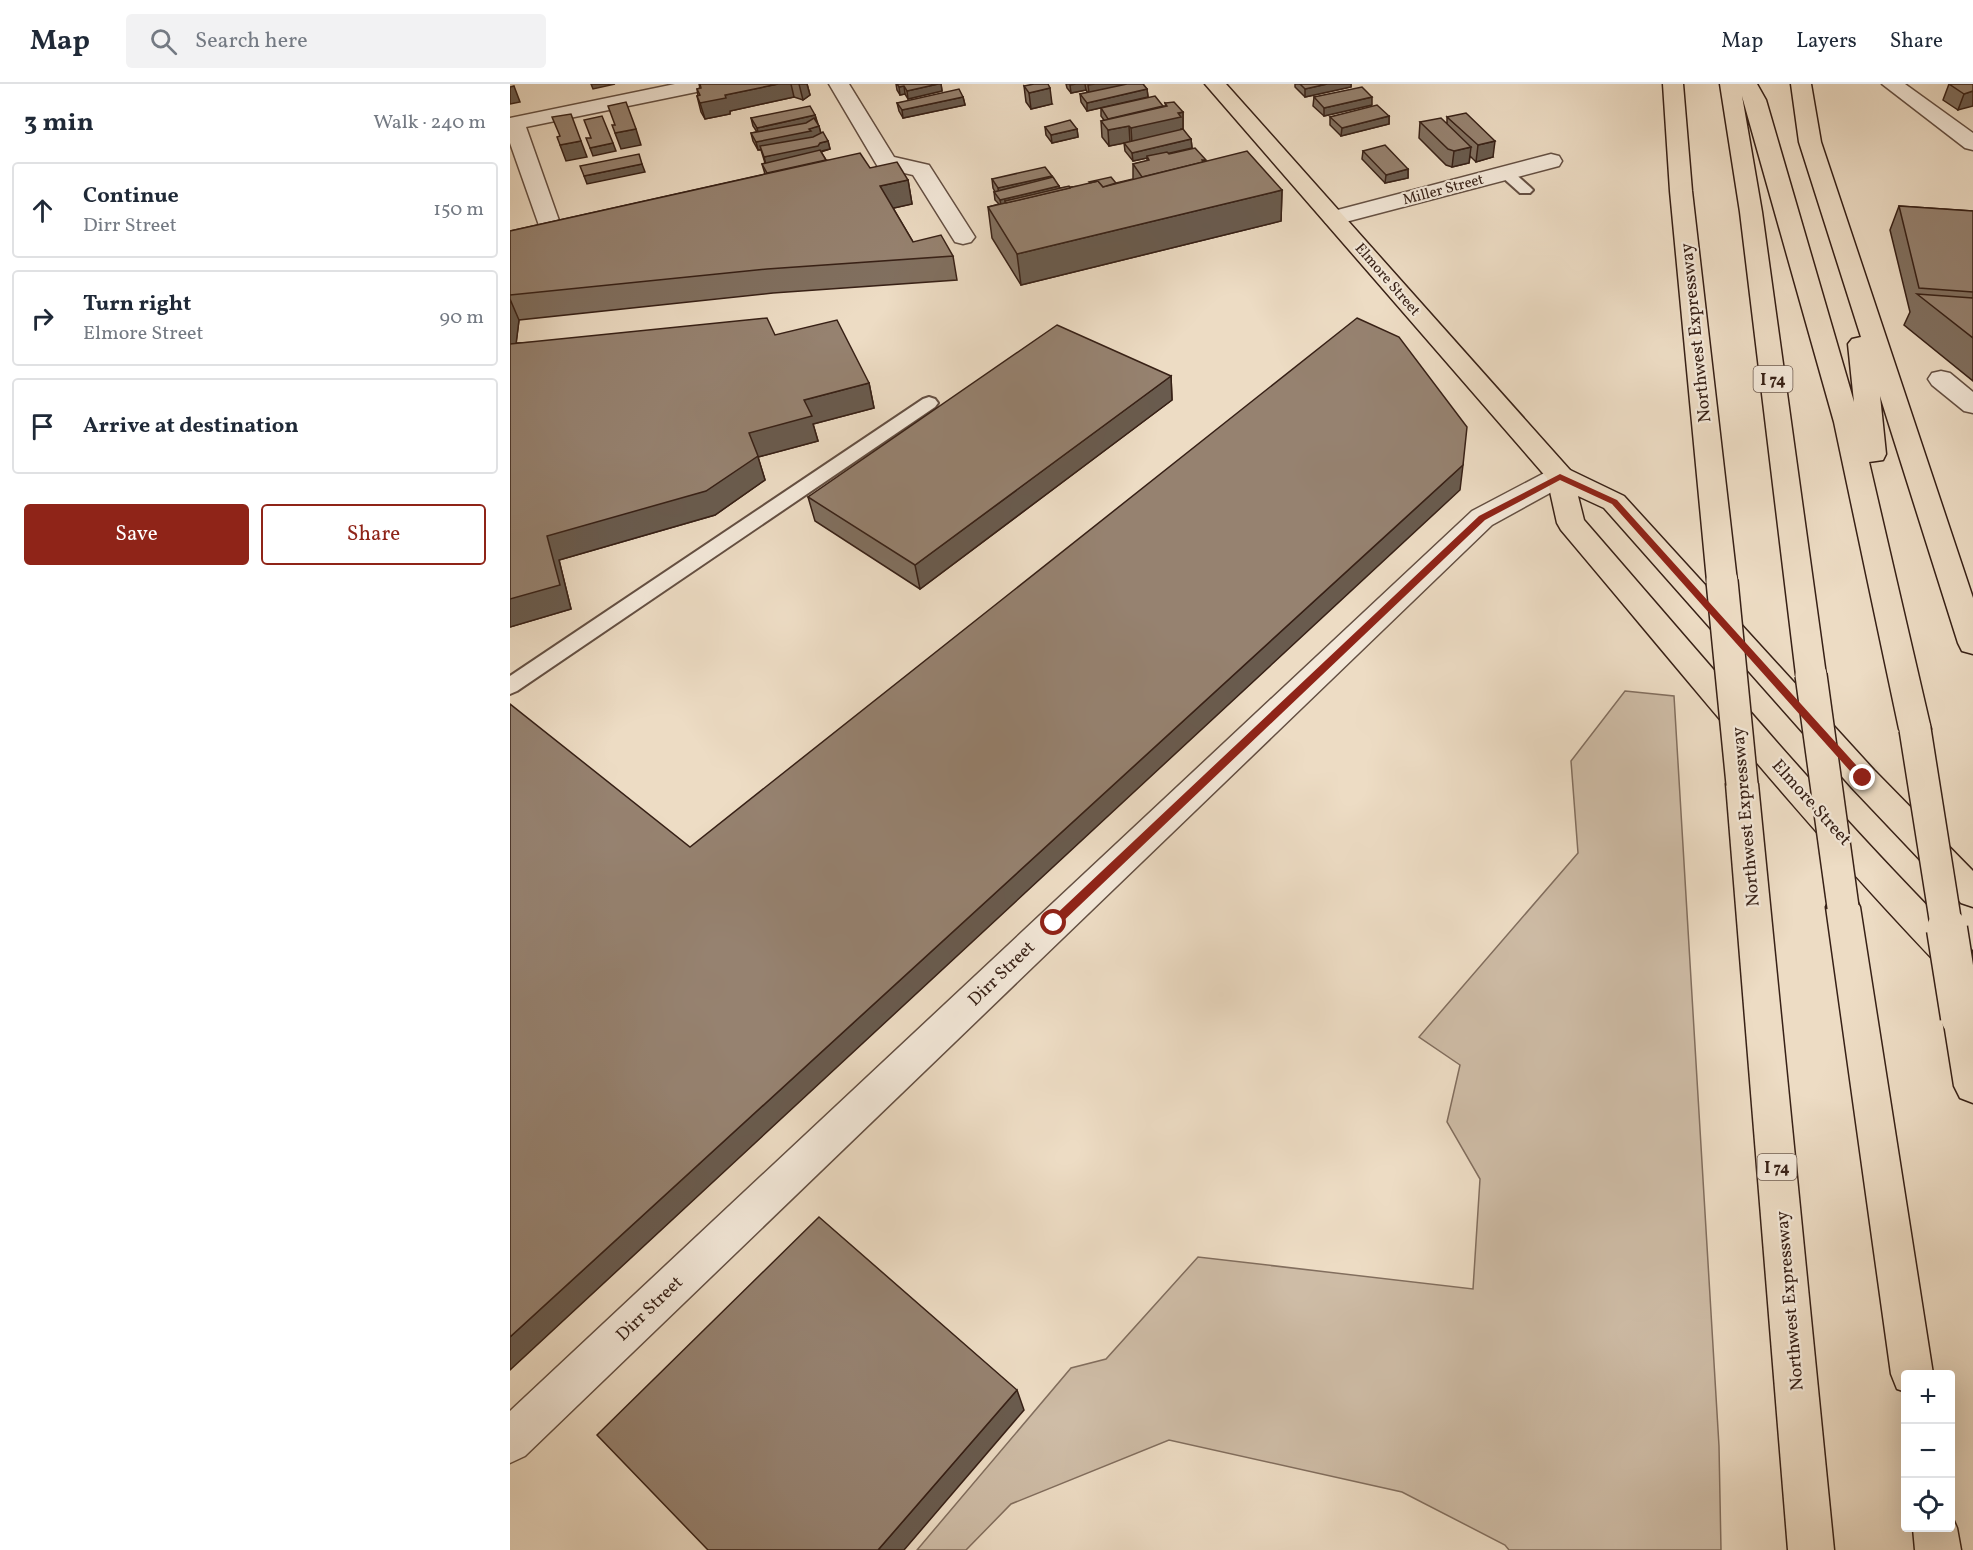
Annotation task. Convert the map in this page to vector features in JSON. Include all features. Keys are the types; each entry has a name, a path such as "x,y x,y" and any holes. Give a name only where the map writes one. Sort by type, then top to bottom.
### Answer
{"main road":[{"name":"Elmore Street","path":"1215,84 1560,476 1614,502 1863,778 1973,893"},
{"path":"1666,84 1676,146"},
{"name":"Northwest Expressway","path":"1673,84 1676,146 1742,784 1811,1550"},
{"name":"I 74","path":"1730,84 1751,212 1843,907 1911,1370"},
{"path":"1747,84 1758,111 1847,422 1915,729 1973,1086"},
{"path":"1801,84 1810,142 1973,643"},
{"path":"1853,275 1893,629"},
{"name":"Elmore Street","path":"1560,476 1571,523 1901,903 1973,975"},
{"path":"1936,1532 1938,1550"}],"street":[{"path":"556,246 512,123 706,84"},
{"path":"839,84 885,162 921,170 963,237"},
{"path":"1892,84 1973,143"},
{"name":"Miller Street","path":"1334,218 1551,161"},
{"path":"1941,379 1973,405"},
{"name":"Dirr Street","path":"510,1441 1482,518 1560,476"}],"lane":[{"path":"1506,173 1525,190"},
{"path":"510,686 930,403"}],"shaded area":[{"path":"1625,691 1674,696 1719,1446 1721,1550 1509,1550 1505,1545 1402,1492 1169,1440 1011,1504 966,1550 917,1550 1071,1368 1106,1359 1198,1257 1473,1289 1480,1179 1447,1122 1460,1065 1419,1037 1578,853 1571,761"}],"building":[{"path":"700,84 778,84 725,95 726,98 700,103 697,89 701,88"},
{"path":"897,84 938,84 907,91 904,86 899,87"},
{"path":"1048,84 1050,88 1029,93 1024,86"},
{"path":"1127,84 1143,84 1147,89 1087,103 1080,94"},
{"path":"1300,84 1327,84 1305,89"},
{"path":"1949,84 1973,84 1973,91 1964,94"},
{"path":"1362,87 1372,97 1324,108 1314,97"},
{"path":"959,89 963,97 902,110 897,103"},
{"path":"1155,96 1163,106 1108,119 1101,108"},
{"path":"626,102 636,129 615,133 612,125 615,125 608,106"},
{"path":"1174,102 1183,112 1178,113 1181,117 1131,128 1129,126 1108,130 1101,121 1167,106 1165,103"},
{"path":"1377,105 1389,116 1342,128 1330,117"},
{"path":"810,106 815,115 757,128 751,118"},
{"path":"1466,113 1495,141 1478,145 1447,117"},
{"path":"571,114 581,141 560,145 557,137 560,136 552,117"},
{"path":"602,116 613,143 590,148 586,138 591,138 584,120"},
{"path":"814,118 819,126 809,129 811,131 756,142 751,133 806,123"},
{"path":"1441,118 1471,147 1454,151 1448,149 1420,122"},
{"path":"1070,120 1077,129 1051,135 1045,127"},
{"path":"1183,129 1191,139 1132,153 1124,143"},
{"path":"823,132 828,141 818,146 764,157 760,146 813,137"},
{"path":"1385,145 1408,169 1386,175 1363,151"},
{"path":"1195,148 1206,160 1142,177 1133,164 1149,160 1147,156"},
{"path":"820,150 826,160 767,173 762,164"},
{"path":"1247,151 1282,190 1017,254 988,207 1098,181 1103,187"},
{"path":"860,153 870,168 897,162 908,180 880,186 913,242 941,235 953,256 767,269 510,295 510,231"},
{"path":"639,154 642,164 584,176 580,166"},
{"path":"1045,167 1052,176 998,188 992,179"},
{"path":"1053,177 1059,186 1000,200 994,192"},
{"path":"1111,177 1116,183 1103,187 1098,181 1089,182"},
{"path":"1069,186 1070,188 1006,203 1005,201"},
{"path":"1899,206 1973,211 1973,292 1919,288"},
{"path":"1917,294 1973,298 1973,338"},
{"path":"767,318 775,335 837,320 869,383 804,400 812,416 749,433 758,456 706,491 547,536 560,585 510,599 510,344"},
{"path":"1357,318 1399,337 1467,427 1463,465 510,1337 510,704 690,847"},
{"path":"1057,325 1171,376 915,565 808,497"},
{"path":"819,1217 1017,1390 878,1550 708,1550 597,1435"}],"route":[{"path":"1054,923 1482,518 1560,476 1614,502 1863,778"}]}
